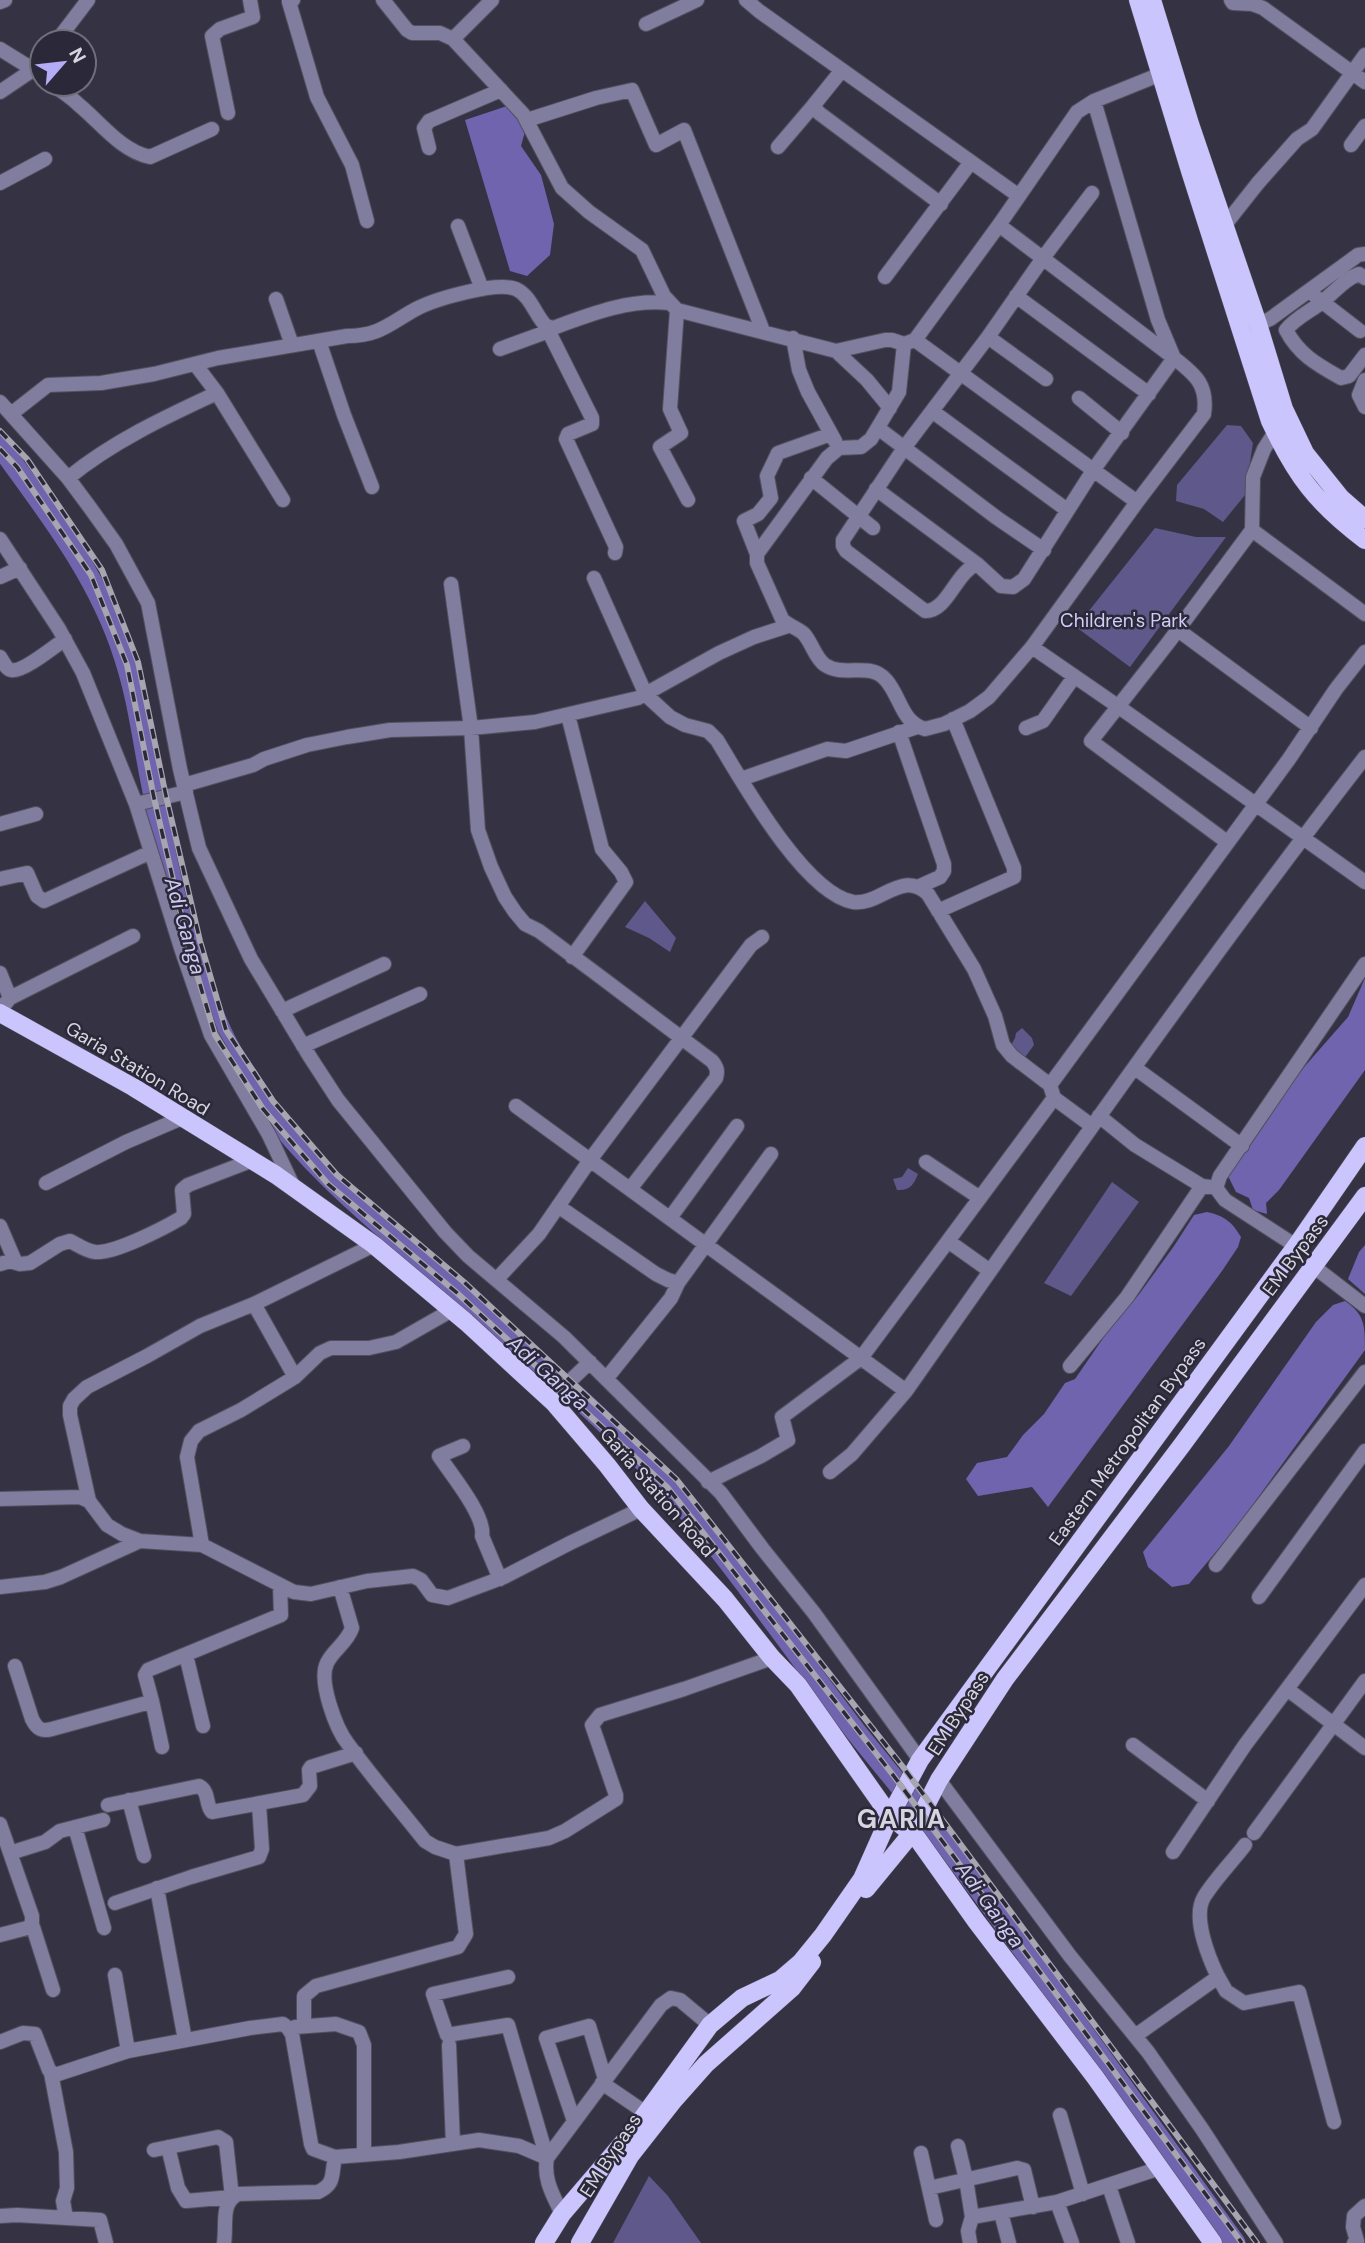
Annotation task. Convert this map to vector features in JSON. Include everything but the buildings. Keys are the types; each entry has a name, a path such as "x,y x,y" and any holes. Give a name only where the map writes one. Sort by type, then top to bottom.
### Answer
{"main road":[{"path":"1138,0 1161,75 1197,169 1224,226 1284,409 1305,453 1340,498 1365,519"},
{"path":"1152,0 1241,331 1275,432 1298,475 1318,500 1365,540"},
{"name":"Garia Station Road","path":"0,1012 133,1087 253,1160 374,1245 452,1310 550,1400 641,1509 798,1685 890,1816 914,1828 976,1921 1095,2077 1213,2243"},
{"name":"Eastern Metropolitan Bypass","path":"918,1764 1296,1246 1365,1146"},
{"name":"EM Bypass","path":"580,2243 630,2156 638,2135 706,2064 792,1988 914,1828 936,1785 1005,1679 1365,1196"},
{"name":"EM Bypass","path":"890,1816 918,1764"},
{"path":"544,2243 562,2214 638,2135 646,2113 710,2025 742,1998 780,1980 801,1962 823,1935 862,1879 890,1816"}],"street":[{"path":"0,2 5,0"},
{"path":"67,28 88,0"},
{"path":"228,113 212,36 220,29 253,17 250,0"},
{"path":"293,0 289,2 317,97 352,165 367,221"},
{"path":"383,0 412,33 440,33 453,39 527,120 562,188 589,212 642,250 658,286 673,306 670,409 681,433 660,447 688,500"},
{"path":"453,39 492,0"},
{"path":"646,24 697,0"},
{"path":"747,0 1019,196"},
{"path":"1231,0 1233,3 1252,4 1263,8 1359,78"},
{"path":"0,49 28,63"},
{"path":"1224,226 1297,139 1312,128 1359,78 1365,55"},
{"path":"778,147 842,70"},
{"path":"0,92 28,75"},
{"path":"757,554 827,458 839,448 862,447 871,439 899,392 910,342 999,225 1077,112 1094,102 1161,75"},
{"path":"429,148 424,128 429,121 501,90"},
{"path":"527,120 596,98 632,90 656,145 684,130 763,331"},
{"path":"69,98 140,155 150,157 212,129"},
{"path":"1094,102 1158,320 1174,358"},
{"path":"813,106 941,204"},
{"path":"1351,145 1365,126"},
{"path":"0,183 45,159"},
{"path":"885,277 971,162"},
{"path":"976,564 965,571 939,607 925,611 842,546 843,540 904,448 1092,193"},
{"path":"831,434 778,453 766,476 771,498 758,514 744,521 757,554 761,575 788,626 805,635 824,664 847,672 866,670 876,673 886,680 909,721 917,727 925,729 954,719 970,711 989,696 1032,647 1204,414 1206,400 1195,374 999,225"},
{"path":"458,226 482,289"},
{"path":"1241,331 1270,319 1363,252"},
{"path":"1365,278 1359,274 1349,277 1286,330 1293,343 1309,360 1341,378 1349,376 1365,355"},
{"path":"11,414 48,385 102,383 218,358 347,336 363,336 392,326 417,308 482,289 499,286 515,289 530,302 548,329 592,418 592,424 568,434 566,439 616,547 615,553"},
{"path":"1310,292 1360,331"},
{"path":"1016,296 1149,394"},
{"path":"276,299 292,345"},
{"path":"499,349 620,305 655,302 836,351 890,408"},
{"path":"988,337 1046,379"},
{"path":"793,338 804,381 839,448"},
{"path":"836,351 885,340 910,342 960,374 1137,502"},
{"path":"318,341 372,487"},
{"path":"876,489 1002,586 1013,587 1024,579 1094,469 1174,358"},
{"path":"195,365 217,393 283,500"},
{"path":"1365,380 1359,395 1365,407"},
{"path":"68,478 91,459 147,426 217,393"},
{"path":"1079,398 1122,433"},
{"path":"0,402 68,478 116,544 148,603 185,789 200,848 240,939 338,1100 410,1191 461,1248 564,1337 721,1493 814,1613 918,1764"},
{"path":"932,411 1067,510"},
{"path":"878,428 1044,550"},
{"path":"1227,842 1091,741 1252,530 1253,477 1264,449 1275,432"},
{"path":"811,478 873,528"},
{"path":"1252,530 1365,614"},
{"path":"0,538 65,639 82,673 136,804 211,1035 269,1136 294,1189"},
{"path":"0,577 20,568"},
{"path":"594,578 646,695 670,717 685,725 708,731 717,740 764,818 797,860 830,890 853,902 863,901 899,887 920,886 940,877 944,871 944,864 899,732"},
{"path":"450,584 471,728 478,830 491,867 515,912 525,924 539,931 712,1061 718,1072 630,1189"},
{"path":"136,804 185,789 264,759 334,739 390,730 471,728 535,722 646,695 719,653 754,637 788,626"},
{"path":"1178,630 1311,728"},
{"path":"0,657 8,669 22,668 65,639"},
{"path":"1032,647 1365,882"},
{"path":"708,1482 786,1442 789,1437 782,1417 861,1358 980,1198 1227,842 1365,652"},
{"path":"1026,728 1044,721 1074,677"},
{"path":"568,715 602,849 626,882 572,957"},
{"path":"938,911 1014,877 1014,868 954,719"},
{"path":"741,779 827,749 846,751 917,727"},
{"path":"831,1472 852,1454 906,1391 1096,1121 1303,837 1365,757"},
{"path":"0,824 36,814"},
{"path":"0,879 27,873 37,896 44,901 151,852"},
{"path":"920,886 928,894 979,979 995,1016 1003,1045 1012,1056 1052,1092 1209,1187 1296,1246"},
{"path":"0,1012 10,998 133,936"},
{"path":"497,1279 539,1234 590,1160 681,1038 751,945 762,937"},
{"path":"282,1011 384,964"},
{"path":"1070,1366 1220,1176 1365,964"},
{"path":"0,973 10,998"},
{"path":"303,1046 420,994"},
{"path":"1135,1068 1242,1146"},
{"path":"516,1106 906,1391"},
{"path":"46,1183 126,1142 182,1118"},
{"path":"670,1218 737,1126"},
{"path":"606,1379 671,1298 678,1283 771,1154"},
{"path":"0,1226 7,1262 30,1263 60,1244 70,1241 93,1252 102,1252 138,1240 181,1218 184,1214 182,1190 188,1185 253,1160"},
{"path":"926,1162 980,1198"},
{"path":"558,1206 656,1274 678,1283"},
{"path":"948,1241 990,1271"},
{"path":"374,1245 254,1304 200,1326 87,1387 74,1399 70,1406 70,1415 89,1501 107,1525 140,1541 202,1545 294,1591 311,1594 368,1581 414,1576 421,1580 432,1595 448,1598 500,1579 641,1509"},
{"path":"1313,1266 1365,1306"},
{"path":"254,1304 295,1377"},
{"path":"202,1545 187,1457 191,1441 199,1431 241,1410 295,1377 320,1353 331,1348 369,1348 396,1342 452,1310"},
{"path":"550,1400 590,1362"},
{"path":"1216,1565 1365,1372"},
{"path":"463,1446 439,1456 470,1502 484,1530 482,1536 500,1579"},
{"path":"1259,1597 1365,1451"},
{"path":"0,1499 80,1497 89,1501"},
{"path":"0,1587 45,1582 61,1577 140,1541"},
{"path":"162,1747 145,1675 147,1672 281,1615 280,1585"},
{"path":"1173,1852 1287,1689 1365,1585"},
{"path":"340,1587 352,1628 345,1642 327,1662 326,1685 328,1698 342,1734 425,1841 456,1854 549,1838 565,1831 615,1799 616,1795 592,1725 600,1715 772,1658"},
{"path":"186,1655 204,1726"},
{"path":"15,1666 32,1719 36,1727 42,1730 152,1701"},
{"path":"1334,2122 1298,1992 1244,2003 1226,1991 1206,1953 1201,1926 1202,1900 1365,1681"},
{"path":"1287,1689 1365,1748"},
{"path":"1133,1745 1208,1801"},
{"path":"108,1804 199,1786 206,1793 208,1808 212,1812 303,1795 310,1786 311,1766 356,1752"},
{"path":"936,1785 1181,2097 1276,2243"},
{"path":"130,1800 144,1856"},
{"path":"115,1903 259,1857 262,1849 259,1804"},
{"path":"10,1853 36,1846 54,1834 103,1820"},
{"path":"0,1824 32,1916 32,1924 53,1990"},
{"path":"75,1827 104,1928"},
{"path":"456,1854 466,1934 458,1947 316,1986 304,1996 292,2035 311,2144 313,2149 335,2157 398,2152 480,2140 519,2146 547,2158"},
{"path":"157,1888 185,2040"},
{"path":"0,1935 27,1928 32,1924"},
{"path":"115,1975 128,2051"},
{"path":"1135,2036 1217,1975"},
{"path":"508,1977 433,1994 447,2035 508,2025 547,2158 547,2183 562,2214"},
{"path":"547,2158 661,2005 671,1998 680,2000 710,2025"},
{"path":"51,2073 58,2075 128,2051 185,2040 279,2024 296,2027 336,2024 359,2032 363,2045 364,2153"},
{"path":"574,2121 546,2038 589,2026 604,2081 646,2113"},
{"path":"0,2042 23,2033 35,2034 51,2073 66,2152 67,2188 63,2201 66,2218"},
{"path":"449,2045 453,2144"},
{"path":"1060,2115 1083,2194"},
{"path":"218,2137 226,2142 232,2197 186,2201 161,2149 218,2137"},
{"path":"958,2146 972,2217 968,2231 970,2243"},
{"path":"921,2152 936,2220"},
{"path":"224,2243 227,2202 232,2197 238,2194 318,2192 326,2189 332,2180 335,2157"},
{"path":"929,2188 1017,2168 1024,2170 1032,2207"},
{"path":"972,2217 1057,2202 1160,2168"},
{"path":"1109,2186 1128,2243"},
{"path":"1057,2202 1072,2243"},
{"path":"1354,2243 1357,2241 1353,2227 1354,2216 1365,2206"},
{"path":"1001,2213 1009,2243"},
{"path":"0,2216 100,2220 106,2243"}],"green space":[{"path":"1227,425 1241,426 1253,443 1245,495 1223,522 1204,509 1176,501 1177,485"},
{"name":"Children's Park","path":"1155,528 1196,537 1226,537 1130,667 1076,627"},
{"path":"645,901 676,938 670,952 625,927"},
{"path":"1022,1028 1032,1038 1034,1045 1023,1060 1009,1049 1016,1033"},
{"path":"908,1168 918,1174 913,1184 897,1190 893,1179 902,1177"},
{"path":"1112,1182 1139,1202 1071,1296 1044,1283"},
{"path":"649,2176 668,2196 701,2243 613,2243"}],"shaded area":[{"path":"510,105 526,128 521,146 541,175 554,224 550,255 527,276 510,271 465,120"},
{"path":"1365,978 1365,1070 1279,1190 1266,1203 1267,1214 1253,1210 1249,1198 1236,1192 1227,1174 1272,1108 1348,1017"},
{"path":"1207,1212 1219,1215 1234,1227 1241,1237 1238,1247 1048,1507 1032,1487 978,1496 966,1479 977,1463 1007,1457 1023,1435 1044,1414 1065,1383 1075,1379 1106,1334 1140,1293 1194,1215"},
{"path":"1365,1245 1365,1294 1348,1279 1359,1252"},
{"path":"1345,1301 1360,1316 1365,1334 1365,1350 1236,1528 1189,1584 1172,1587 1148,1567 1143,1552 1229,1446 1316,1322 1333,1305"}],"waterway":[{"name":"Adi Ganga","path":"0,446 71,546 101,599 113,627 132,685 166,858 187,940 215,1018 255,1091 291,1137 331,1180 566,1387 623,1441 678,1499 940,1837 1235,2243"}],"railway":[{"path":"0,431 27,459 102,570 138,662 200,941 226,1030 273,1101 337,1175 464,1282 677,1480 903,1767 1257,2243"},
{"path":"0,449 17,467 91,575 127,665 188,944 215,1035 263,1109 328,1184 456,1292 668,1488 893,1775 1242,2243"}],"district":[{"name":"GARIA","path":"902,1819"}]}
